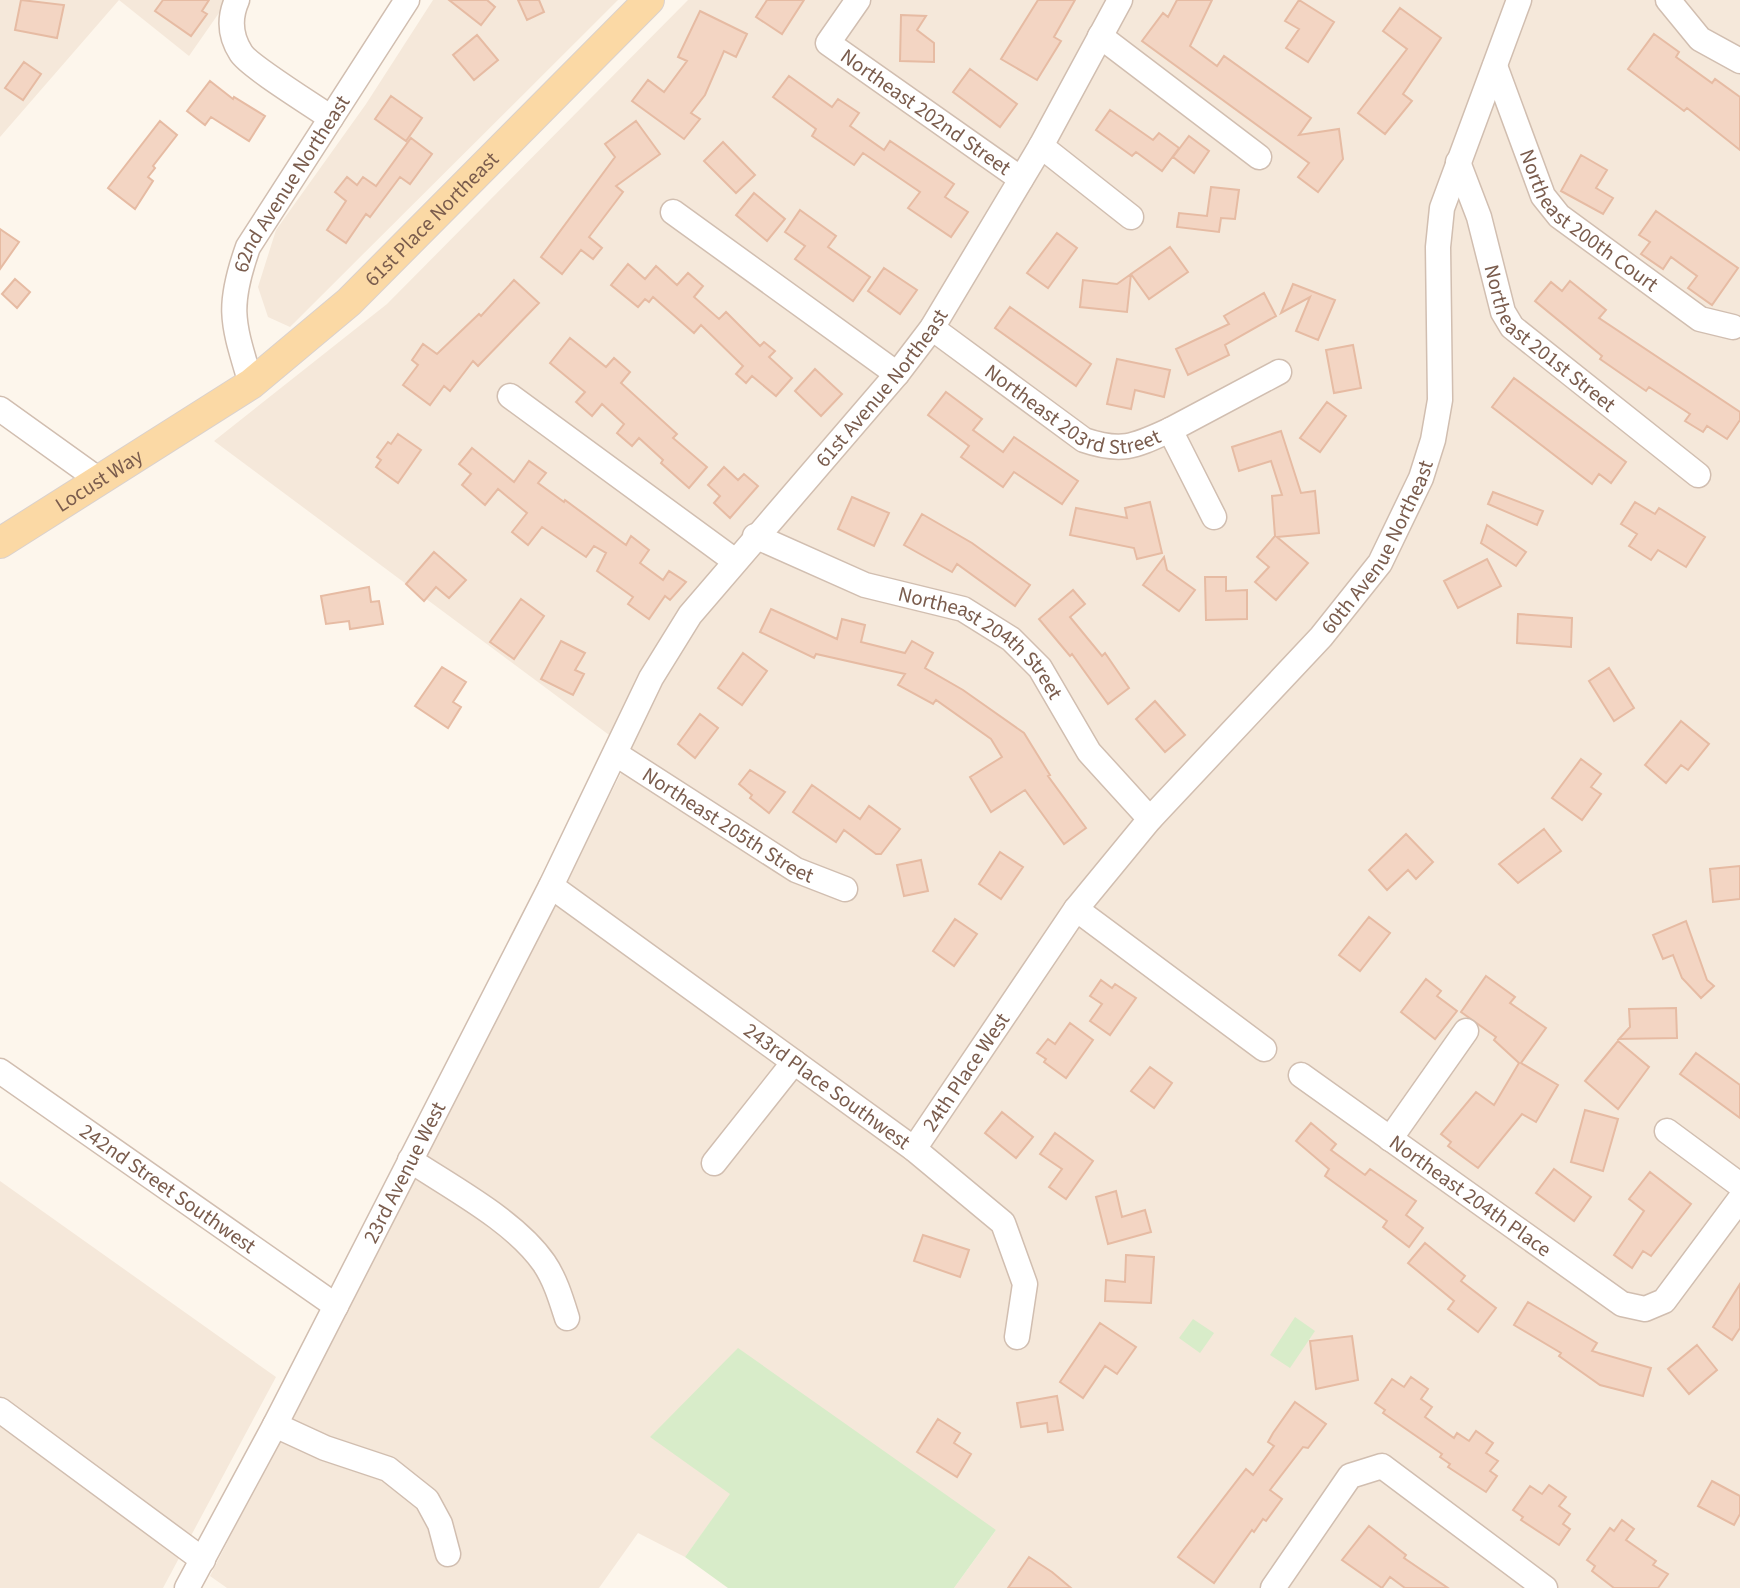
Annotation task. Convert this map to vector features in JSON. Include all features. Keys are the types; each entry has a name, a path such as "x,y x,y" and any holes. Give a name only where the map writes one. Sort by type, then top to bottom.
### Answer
{"main road":[{"name":"61st Place Northeast","path":"199,419 251,384 349,302 649,0"},
{"name":"Locust Way","path":"0,543 199,419"}],"street":[{"path":"237,0 231,22 233,38 242,56 331,118"},
{"name":"62nd Avenue Northeast","path":"251,384 233,321 235,284 248,247 407,0"},
{"name":"Northeast 202nd Street","path":"858,0 828,43 1021,179"},
{"name":"61st Avenue Northeast","path":"616,754 651,678 690,615 755,536 897,374 932,328 1041,146 1120,0"},
{"name":"60th Avenue Northeast","path":"1018,993 1076,909 1150,820 1321,637 1380,563 1421,478 1433,440 1440,400 1438,247 1442,208 1519,0"},
{"path":"1668,0 1700,39 1740,61"},
{"path":"1100,36 1259,157"},
{"name":"Northeast 200th Court","path":"1495,66 1543,196 1559,216 1700,319 1733,327"},
{"name":"Northeast 202nd Street","path":"1041,146 1131,218"},
{"name":"Northeast 201st Street","path":"1458,162 1479,217 1503,312 1512,327 1698,475"},
{"path":"673,212 897,374"},
{"name":"Northeast 203rd Street","path":"932,328 1084,440 1107,448 1132,447 1170,430 1214,517"},
{"path":"1170,430 1279,372"},
{"path":"510,396 735,561"},
{"path":"0,409 99,480"},
{"name":"Northeast 204th Street","path":"755,536 865,585 963,609 1011,639 1040,668 1089,752 1150,820"},
{"name":"23rd Avenue West","path":"187,1588 336,1306 616,754"},
{"name":"Northeast 205th Street","path":"616,754 796,870 845,889"},
{"name":"243rd Place Southwest","path":"551,886 914,1149 1003,1223 1025,1284 1017,1337"},
{"path":"1076,909 1264,1049"},
{"name":"24th Place West","path":"914,1149 1018,993"},
{"path":"1390,1139 1466,1031"},
{"path":"714,1163 794,1062"},
{"name":"242nd Street Southwest","path":"0,1071 336,1306"},
{"name":"Northeast 204th Place","path":"1301,1075 1622,1304 1645,1308 1664,1301 1740,1199"},
{"path":"1667,1131 1740,1185"},
{"path":"410,1160 514,1232 543,1262 556,1286 567,1318"},
{"path":"1,1414 203,1560"},
{"path":"275,1424 326,1448 388,1469 427,1500 440,1524 448,1554"},
{"path":"1273,1588 1350,1476 1365,1469 1382,1466 1545,1588"}],"shaded area":[{"path":"0,0 119,0 0,137"},
{"path":"119,0 228,0 189,56"},
{"path":"433,0 618,0 290,327 268,317 258,287 276,230 366,104"},
{"path":"688,0 1740,0 1740,1588 954,1588 996,1530 731,1494 685,1557 638,1533 599,1588 227,1588 210,1576 632,752 214,441 387,304"},
{"path":"0,1181 276,1377 163,1588 0,1588"}],"green space":[{"path":"1295,1317 1315,1331 1290,1368 1270,1355"},
{"path":"1193,1319 1214,1333 1200,1353 1179,1338"},
{"path":"738,1348 996,1530 954,1588 728,1588 685,1557 730,1494 650,1437"}],"building":[{"path":"21,0 64,5 57,38 15,30"},
{"path":"163,0 209,0 202,11 207,14 191,36 155,11"},
{"path":"449,0 487,0 495,7 481,25"},
{"path":"518,0 539,0 544,12 527,20"},
{"path":"767,0 804,0 782,34 756,17"},
{"path":"1038,0 1075,0 1054,37 1061,41 1037,80 1001,59"},
{"path":"1177,0 1212,0 1190,46 1217,66 1224,56 1311,118 1299,135 1339,129 1343,159 1318,192 1298,177 1309,163 1142,41 1163,13 1168,17"},
{"path":"1299,0 1334,22 1308,62 1286,48 1299,29 1285,21"},
{"path":"1400,8 1441,38 1403,94 1412,101 1385,134 1358,113 1407,49 1383,31"},
{"path":"700,11 747,34 736,57 724,51 705,95 691,113 700,119 684,139 632,101 648,80 664,92 687,61 678,57"},
{"path":"901,15 926,16 917,30 934,43 934,62 900,61"},
{"path":"1654,34 1679,52 1676,57 1712,83 1715,79 1740,97 1740,150 1687,108 1684,111 1628,69"},
{"path":"477,35 498,60 474,80 453,55"},
{"path":"24,62 41,74 23,100 5,88"},
{"path":"970,69 1017,104 1000,127 953,92"},
{"path":"789,76 832,107 838,99 859,113 850,126 884,150 890,141 954,184 945,197 968,212 951,237 908,208 920,192 863,153 854,165 812,136 816,129 773,97"},
{"path":"210,81 233,99 234,97 265,116 249,141 211,117 205,125 187,111"},
{"path":"391,96 422,118 406,141 375,119"},
{"path":"1110,110 1153,140 1159,133 1179,148 1162,171 1136,152 1132,156 1096,130"},
{"path":"160,121 177,135 153,166 155,168 148,177 153,181 135,209 108,188"},
{"path":"636,121 660,154 616,186 623,192 589,237 602,248 593,259 581,250 562,274 541,257 615,157 605,144"},
{"path":"1189,136 1209,151 1194,173 1173,157"},
{"path":"411,138 432,154 410,184 400,177 370,217 366,214 346,243 327,230 346,201 335,192 347,177 357,185 363,177 376,186"},
{"path":"723,142 755,175 736,193 704,161"},
{"path":"1581,155 1607,170 1596,188 1613,198 1603,214 1561,191"},
{"path":"1211,187 1239,190 1235,219 1221,218 1219,232 1177,227 1179,213 1207,216"},
{"path":"754,193 785,219 767,241 736,215"},
{"path":"800,210 836,236 828,247 870,277 853,301 795,259 805,246 785,232"},
{"path":"1656,211 1738,268 1712,305 1688,288 1697,276 1671,257 1663,269 1641,254 1650,242 1639,235"},
{"path":"0,229 19,242 0,269"},
{"path":"1057,233 1077,248 1048,288 1027,273"},
{"path":"1170,247 1188,272 1149,299 1131,274"},
{"path":"628,264 645,279 656,266 677,285 688,273 703,286 694,297 719,319 726,312 760,346 764,342 775,351 769,357 792,378 776,396 752,376 746,383 736,374 743,366 701,325 694,333 653,297 649,302 645,299 638,307 611,285"},
{"path":"884,268 917,290 900,314 868,291"},
{"path":"1131,274 1127,312 1080,307 1083,280 1117,284"},
{"path":"15,279 30,292 17,308 2,294"},
{"path":"514,280 539,303 478,366 473,361 450,391 444,386 430,405 403,385 418,365 412,360 423,344 437,354 479,314 481,316"},
{"path":"1570,281 1606,310 1599,318 1740,412 1740,420 1727,439 1707,426 1703,432 1685,421 1690,414 1649,387 1646,391 1600,359 1602,356 1535,301 1551,282 1562,291"},
{"path":"1293,284 1335,300 1318,340 1296,331 1310,297 1281,313"},
{"path":"1264,293 1276,316 1225,345 1229,355 1188,375 1176,349 1229,324 1224,316"},
{"path":"1010,307 1091,364 1076,386 995,328"},
{"path":"570,338 606,367 614,358 630,372 621,383 677,434 673,438 707,467 689,488 661,463 663,460 639,438 632,446 617,433 624,424 602,404 592,416 576,402 585,392 550,363"},
{"path":"1353,345 1361,388 1334,393 1326,350"},
{"path":"1117,359 1170,370 1164,397 1135,390 1131,409 1107,404"},
{"path":"815,369 842,394 821,416 795,391"},
{"path":"1514,378 1626,462 1611,483 1599,474 1592,484 1492,407"},
{"path":"946,392 982,419 973,430 1003,452 1014,437 1078,481 1062,504 1014,472 1003,487 961,457 969,446 928,415"},
{"path":"1327,402 1346,416 1320,452 1300,438"},
{"path":"1281,431 1301,493 1315,491 1319,533 1277,537 1308,563 1276,600 1255,582 1269,567 1257,557 1275,536 1272,496 1282,495 1271,461 1239,471 1232,447"},
{"path":"398,434 421,450 398,483 376,467 381,460 377,457"},
{"path":"472,448 514,482 529,461 546,473 538,483 626,545 631,536 649,550 640,563 663,580 669,571 686,582 670,600 665,596 649,619 628,604 633,597 597,571 606,553 594,546 586,557 542,527 528,545 512,532 527,513 498,489 485,505 462,485 471,474 459,464"},
{"path":"724,467 738,480 744,474 758,486 730,518 714,503 720,496 708,485"},
{"path":"1493,492 1543,511 1537,525 1488,504"},
{"path":"852,497 889,513 874,546 838,529"},
{"path":"1150,502 1162,553 1137,559 1134,548 1070,535 1076,508 1127,518 1125,508"},
{"path":"1635,502 1655,514 1659,508 1705,537 1686,567 1658,550 1651,560 1629,546 1637,534 1621,524"},
{"path":"922,514 972,543 1030,585 1015,606 957,564 952,572 904,545"},
{"path":"1487,525 1526,552 1516,566 1481,543"},
{"path":"434,552 466,580 449,598 436,587 424,601 406,584"},
{"path":"1164,557 1167,570 1195,590 1179,611 1143,585"},
{"path":"1487,559 1501,586 1458,608 1444,581"},
{"path":"1205,577 1226,577 1226,591 1247,590 1247,619 1206,620"},
{"path":"369,587 371,602 379,601 383,624 350,629 349,621 326,624 321,596"},
{"path":"1073,590 1085,604 1070,617 1102,656 1105,653 1129,688 1108,704 1072,654 1070,656 1039,619"},
{"path":"521,599 544,616 514,659 490,642"},
{"path":"771,609 837,639 842,619 865,625 861,642 905,653 912,641 933,653 925,668 963,690 1024,733 1050,775 1048,776 1086,828 1064,844 1025,790 991,812 970,777 1002,757 991,739 936,700 933,704 898,685 905,674 816,654 814,658 760,632"},
{"path":"1518,614 1572,618 1571,647 1517,643"},
{"path":"561,641 585,653 575,670 584,674 573,695 541,679"},
{"path":"743,653 767,671 742,705 718,688"},
{"path":"442,667 466,682 453,702 461,707 448,728 415,706"},
{"path":"1609,668 1634,708 1614,721 1589,681"},
{"path":"1155,701 1185,735 1165,752 1136,719"},
{"path":"700,714 718,728 695,758 678,744"},
{"path":"1681,721 1709,744 1688,770 1681,765 1666,783 1645,765"},
{"path":"1581,759 1601,774 1591,787 1601,794 1582,820 1552,798"},
{"path":"750,770 785,792 769,813 750,798 752,795 739,784"},
{"path":"812,785 860,819 869,806 900,829 881,854 876,854 844,830 836,842 793,812"},
{"path":"1544,829 1561,851 1518,883 1499,864"},
{"path":"1406,834 1433,862 1416,879 1408,870 1387,890 1369,870"},
{"path":"1000,852 1023,867 1001,899 979,884"},
{"path":"921,860 928,891 904,896 897,865"},
{"path":"1740,866 1740,899 1713,902 1710,869"},
{"path":"1369,917 1390,933 1360,971 1339,955"},
{"path":"955,919 977,934 954,966 933,951"},
{"path":"1686,921 1707,980 1714,986 1701,998 1682,978 1673,955 1663,959 1653,935"},
{"path":"1486,976 1515,997 1510,1003 1546,1028 1521,1063 1558,1085 1536,1122 1522,1114 1478,1168 1448,1146 1451,1142 1441,1134 1476,1092 1494,1105 1519,1063 1494,1040 1496,1037 1461,1012"},
{"path":"1426,979 1441,991 1437,996 1457,1011 1435,1039 1401,1012"},
{"path":"1101,980 1112,988 1115,984 1136,998 1110,1035 1090,1021 1102,1004 1090,996"},
{"path":"1676,1008 1677,1038 1619,1039 1630,1027 1629,1009"},
{"path":"1070,1023 1093,1040 1066,1078 1044,1062 1046,1059 1037,1053 1048,1039 1055,1044"},
{"path":"1618,1041 1649,1067 1618,1109 1585,1081"},
{"path":"1696,1053 1740,1085 1740,1118 1680,1074"},
{"path":"1150,1067 1172,1083 1154,1108 1131,1091"},
{"path":"1585,1110 1618,1119 1603,1171 1571,1162"},
{"path":"1002,1112 1033,1137 1016,1158 985,1133"},
{"path":"1311,1123 1336,1144 1331,1150 1365,1175 1370,1169 1416,1201 1406,1215 1423,1228 1409,1247 1383,1227 1387,1221 1325,1176 1329,1169 1296,1141"},
{"path":"1055,1133 1093,1161 1066,1199 1049,1187 1062,1169 1040,1154"},
{"path":"1554,1169 1591,1197 1574,1221 1536,1193"},
{"path":"1650,1172 1691,1204 1651,1256 1643,1251 1632,1268 1614,1255 1644,1211 1629,1199"},
{"path":"1116,1191 1122,1217 1145,1210 1151,1232 1108,1244 1096,1197"},
{"path":"923,1235 969,1250 960,1277 914,1261"},
{"path":"1425,1243 1465,1276 1461,1281 1496,1308 1478,1332 1448,1309 1454,1301 1408,1263"},
{"path":"1126,1255 1154,1257 1151,1303 1105,1301 1106,1280 1125,1282"},
{"path":"1740,1284 1740,1328 1732,1340 1713,1327"},
{"path":"1528,1302 1597,1343 1592,1351 1651,1368 1643,1396 1600,1385 1559,1356 1561,1353 1514,1325"},
{"path":"1100,1323 1136,1347 1117,1374 1105,1366 1083,1398 1060,1382"},
{"path":"1352,1336 1358,1380 1316,1389 1310,1341"},
{"path":"1697,1345 1717,1370 1689,1394 1668,1369"},
{"path":"1411,1377 1428,1389 1421,1399 1432,1407 1425,1417 1454,1438 1457,1433 1469,1441 1476,1431 1493,1443 1486,1453 1498,1461 1490,1471 1497,1476 1486,1492 1448,1467 1450,1464 1440,1457 1442,1454 1383,1413 1385,1410 1375,1403 1392,1379 1404,1387"},
{"path":"1057,1396 1063,1430 1048,1432 1047,1423 1021,1427 1017,1403"},
{"path":"1295,1402 1326,1424 1308,1448 1303,1447 1270,1490 1282,1499 1266,1521 1263,1519 1254,1532 1252,1530 1214,1583 1178,1557 1246,1469 1253,1475 1274,1446 1268,1442"},
{"path":"938,1419 960,1433 954,1443 971,1454 957,1477 917,1452"},
{"path":"1712,1481 1740,1496 1740,1514 1734,1525 1698,1506"},
{"path":"1549,1485 1566,1497 1559,1506 1570,1514 1563,1524 1570,1529 1559,1545 1521,1520 1523,1517 1513,1510 1530,1486 1542,1494"},
{"path":"1622,1520 1634,1529 1626,1540 1656,1561 1653,1565 1668,1574 1658,1588 1614,1588 1592,1571 1595,1566 1587,1560 1610,1528 1614,1531"},
{"path":"1369,1526 1406,1555 1404,1558 1448,1588 1405,1588 1390,1577 1382,1588 1342,1560"},
{"path":"1029,1557 1052,1572 1071,1588 1008,1588"}]}
